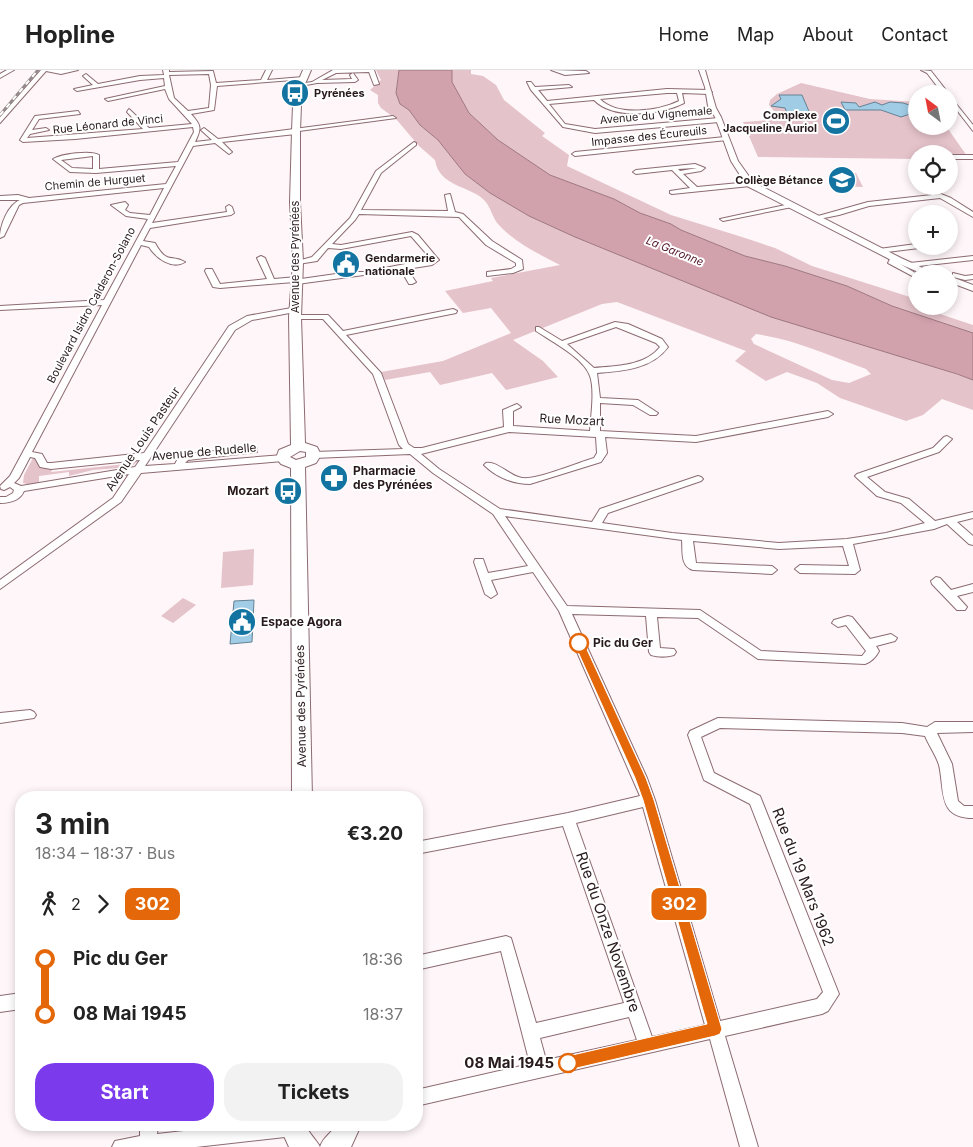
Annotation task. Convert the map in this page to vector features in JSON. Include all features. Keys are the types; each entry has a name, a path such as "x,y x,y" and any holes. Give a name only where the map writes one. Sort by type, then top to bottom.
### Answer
{"main road":[{"name":"Avenue des Pyrénées","path":"298,446 296,131 297,105 302,81 307,70"},
{"path":"298,446 312,450 314,455 311,460 290,461 284,453 298,446"},
{"name":"Avenue des Pyrénées","path":"290,461 302,791"},
{"path":"332,1147 342,1139 346,1131"}],"street":[{"path":"0,76 11,70"},
{"path":"0,121 44,70"},
{"path":"48,70 63,72 75,70"},
{"path":"263,82 269,70"},
{"path":"315,83 329,72 370,70 376,84"},
{"path":"554,70 564,73 586,73"},
{"path":"701,70 704,84 710,94 711,104 740,174 750,184 790,206 910,265 973,258"},
{"path":"924,70 930,72 939,85"},
{"path":"133,71 140,78"},
{"path":"77,89 167,73 211,72 214,85 212,109 186,113"},
{"path":"167,73 167,87 171,97 197,125"},
{"path":"214,85 302,81 315,83 355,80 353,74"},
{"path":"86,76 108,90"},
{"path":"130,80 136,85"},
{"name":"Avenue du Vignemale","path":"529,84 563,125 595,131 718,117"},
{"path":"108,99 167,87"},
{"path":"533,90 568,87"},
{"path":"595,97 601,104 610,109 644,109 676,106 682,102 679,92"},
{"name":"Avenue du Vignemale","path":"546,103 595,97 679,92 710,94"},
{"path":"958,109 973,129"},
{"path":"129,111 148,130"},
{"path":"28,132 37,118 78,113"},
{"path":"192,144 393,118"},
{"name":"Rue Léonard de Vinci","path":"28,132 23,139 29,141 75,140 87,136 119,136 148,130 197,125"},
{"name":"Boulevard Isidro Calderon-Solano","path":"12,487 26,454 192,144 197,132 197,125"},
{"path":"86,128 87,136"},
{"path":"28,132 46,130"},
{"path":"204,130 229,152"},
{"name":"Impasse des Écureuils","path":"575,154 725,139"},
{"path":"298,262 314,259 358,212 378,172 414,144"},
{"path":"96,171 96,155 94,154 62,156 56,160 70,170 81,172 96,171 181,164"},
{"path":"958,157 973,157"},
{"path":"636,172 675,170 695,189"},
{"path":"672,192 750,184"},
{"name":"Chemin de Hurguet","path":"0,198 18,197 25,200 169,186"},
{"path":"448,195 452,213"},
{"path":"814,218 837,214 868,204 941,196 949,199 973,215"},
{"path":"0,235 16,204 25,200"},
{"path":"723,218 790,206"},
{"path":"148,226 231,213 229,207"},
{"path":"121,210 128,215 152,217"},
{"path":"188,212 190,220"},
{"path":"358,212 461,214 489,243 519,262 520,267 513,271 490,274"},
{"path":"0,219 8,218"},
{"path":"209,271 216,285 220,286 297,281 403,268 435,260 415,235 406,235 341,248 326,246"},
{"path":"140,241 152,239"},
{"path":"140,241 152,245 155,253 164,260 181,262"},
{"path":"879,251 908,247"},
{"path":"261,258 271,282"},
{"path":"898,260 893,261 892,264 908,272"},
{"path":"403,268 412,282"},
{"path":"958,277 973,277"},
{"path":"958,280 973,288"},
{"path":"0,308 107,302"},
{"path":"340,334 453,311"},
{"name":"Avenue Louis Pasteur","path":"0,585 117,500 232,328 250,318 296,313 324,317 377,373 404,445 410,452"},
{"path":"561,344 615,324 625,326 660,342 664,347 660,353 629,367 592,371"},
{"path":"489,465 506,477 518,482 530,481 598,460 602,453 595,400 596,383 592,371 561,344 539,329"},
{"path":"595,400 635,402 653,413"},
{"path":"508,429 508,410 517,407"},
{"name":"Rue Mozart","path":"314,455 410,452 434,449 508,429 696,439 828,414"},
{"path":"934,526 905,501 881,494 860,476 936,450 947,439"},
{"path":"179,466 181,460 186,457 254,450"},
{"path":"410,452 436,472 497,512 564,610 640,778 648,800 749,1147"},
{"path":"26,454 39,456 43,465 51,466 147,456"},
{"name":"Avenue de Rudelle","path":"4,500 12,487 40,487 137,470 179,466 290,461"},
{"path":"595,526 604,511 698,480"},
{"path":"0,509 4,500"},
{"path":"497,512 595,526 780,546 847,542 886,536 951,522 973,515"},
{"path":"951,522 973,542"},
{"path":"687,537 689,562 693,566 772,570"},
{"path":"800,569 855,570 847,542"},
{"path":"479,562 491,594"},
{"path":"485,577 536,568"},
{"path":"936,581 961,607"},
{"path":"950,594 973,588"},
{"path":"564,610 700,614 758,655 865,660 873,651 848,620 838,623"},
{"path":"651,613 655,652 670,652"},
{"path":"867,644 891,638"},
{"path":"0,718 30,715"},
{"name":"Rue du 19 Mars 1962","path":"715,1029 822,1006 831,994 756,800 709,776 694,735 718,723 902,728 930,732"},
{"path":"973,727 935,727 930,732 932,738 939,746 946,766 948,797 957,808 966,813 973,812"},
{"path":"423,847 568,819 648,800"},
{"name":"Rue du Onze Novembre","path":"568,819 647,1045"},
{"path":"423,961 506,943 540,1069"},
{"path":"0,1004 15,1002"},
{"path":"530,1032 634,1008"},
{"path":"423,1096 715,1029"},
{"path":"148,1144 149,1131"},
{"path":"121,1147 298,1133"}],"shaded area":[{"path":"376,70 399,70 396,90 400,104 409,110 420,125 438,140 465,174 490,193 529,216 575,237 678,278 973,380 973,410 942,399 923,415 906,421 840,398 817,383 787,372 766,381 735,361 746,351 617,302 602,304 513,340 543,361 558,377 506,390 492,373 440,385 430,372 385,380 381,372 443,361 511,333 491,308 463,313 445,291 493,281 491,278 560,265 512,237 498,224 484,200 443,176 435,160 419,146 396,119 381,108 378,103 378,95 370,90 381,80","holes":["756,334 798,344 866,369 871,374 849,383 832,380 754,344 751,339"]},
{"path":"452,70 471,70 471,74 483,76 496,85 504,100 545,133 542,136 569,155 567,166 671,215 775,248 812,266 908,296 908,311 847,286 785,266 745,256 681,230 671,224 640,213 614,199 550,175 498,140 469,113 452,82"},
{"name":"Complexe Jacqueline Auriol","path":"801,83 870,99 908,101 908,135 952,135 967,156 958,156 958,145 908,145 908,159 758,157 743,122 769,120 765,116 774,111 769,105 770,100 777,94"},
{"path":"830,172 856,173 863,187 836,186"},
{"path":"919,315 943,315 973,325 973,333"},
{"path":"33,458 37,459 41,467 54,467 51,472 126,464 134,459 139,460 131,467 93,470 69,476 69,472 39,476 39,483 31,485 23,483 24,475"},
{"path":"254,549 253,585 221,588 223,552"},
{"path":"183,598 196,605 173,623 161,616"}],"water":[{"name":"La Garonne","path":"399,70 452,70 452,82 469,113 498,140 550,175 614,199 640,213 671,224 681,230 745,256 785,266 847,286 908,311 908,315 919,315 973,333 973,380 771,317 575,237 529,216 490,193 465,174 438,140 420,125 409,110 400,104 396,93"}],"building":[{"path":"779,95 802,95 811,116 788,115 785,108 771,106 781,99"},
{"path":"841,102 856,103 859,107 875,102 882,105 890,102 908,105 908,115 901,117 881,110 845,110"},
{"name":"Espace Agora","path":"254,600 252,642 230,644 234,601"}],"railway":[{"path":"0,115 38,70"}],"bus line":[{"name":"302","path":"568,1063 715,1029 648,800 640,778 579,643"}],"place":[{"name":"Pyrénées","path":"295,93"},
{"name":"Complexe Jacqueline Auriol","path":"836,121"},
{"name":"Collège Bétance","path":"842,180"},
{"name":"Gendarmerie nationale","path":"346,264"},
{"name":"Pharmacie des Pyrénées","path":"334,478"},
{"name":"Mozart","path":"288,491"},
{"name":"Espace Agora","path":"242,622"},
{"name":"Pic du Ger","path":"579,643"},
{"name":"08 Mai 1945","path":"568,1063"}]}
